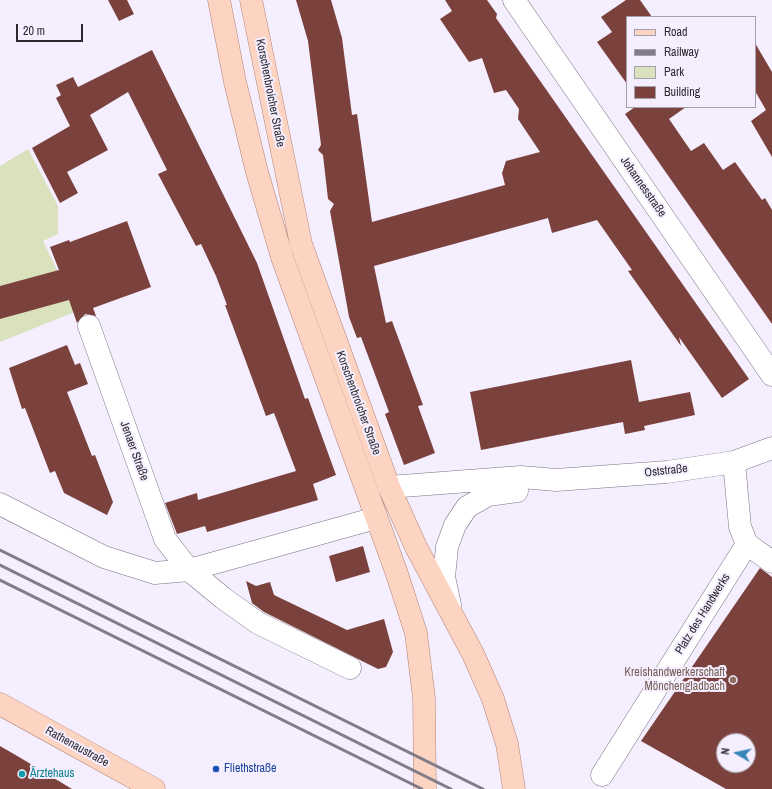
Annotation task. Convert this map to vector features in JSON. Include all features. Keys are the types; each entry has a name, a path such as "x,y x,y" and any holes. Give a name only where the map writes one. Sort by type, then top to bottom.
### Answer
{"main road":[{"name":"Korschenbroicher Straße","path":"219,0 235,82 257,172 282,257 397,574 416,633 424,698 425,789"},
{"name":"Korschenbroicher Straße","path":"251,0 301,244 389,487 416,547 452,612 493,699 508,744 514,789"},
{"name":"Rathenaustraße","path":"0,704 154,789"}],"street":[{"name":"Johannesstraße","path":"514,0 772,375"},
{"name":"Jenaer Straße","path":"89,326 165,539 189,570 223,598 258,623 350,668"},
{"name":"Oststraße","path":"389,487 521,477 556,480 667,472 734,462 772,448"},
{"path":"734,462 740,527 747,544 772,562"},
{"name":"Oststraße","path":"452,612 444,577 447,546 455,525 467,507 488,495 523,490 556,480"},
{"path":"0,504 104,557 155,573 189,570 376,518"},
{"name":"Platz des Handwerks","path":"602,776 747,544"}],"green space":[{"path":"28,149 58,206 58,234 43,241 77,311 0,342 0,166"}],"building":[{"path":"108,0 127,0 134,14 119,21"},
{"path":"296,0 331,0 342,38 352,115 357,114 372,222 505,185 502,173 506,161 540,152 518,119 519,109 506,90 494,93 482,58 469,62 440,19 452,11 445,0 487,0 497,14 496,18 749,379 722,398 679,337 681,346 628,271 632,270 597,220 552,233 548,218 374,266 386,323 392,321 423,405 418,406 435,453 404,465 385,414 389,412 361,337 357,338 349,317 330,211 334,204 328,199 323,155 318,150 321,145 308,41"},
{"path":"626,0 640,0 651,16 626,16 626,83 597,42 612,32 601,17"},
{"path":"756,45 772,72 772,157 751,121 766,110 756,93"},
{"path":"152,50 257,263 305,399 308,398 336,475 313,484 318,500 207,532 205,526 177,534 165,503 197,493 198,500 296,471 274,413 266,416 225,305 227,305 216,276 201,244 196,246 158,174 167,170 128,92 90,115 108,150 67,172 78,193 60,203 32,148 70,126 56,98 61,95 56,85 73,77 78,87"},
{"path":"634,108 685,108 669,119 691,151 704,143 723,170 735,162 762,200 765,198 772,210 772,324 625,114"},
{"path":"127,221 151,287 93,308 96,316 85,314 77,323 69,300 0,319 0,286 59,270 50,247 69,240 70,242"},
{"path":"67,345 75,365 80,363 88,384 67,392 92,456 95,455 113,502 107,515 64,493 55,471 50,473 25,408 22,409 9,368"},
{"path":"631,360 639,402 690,392 695,415 644,426 645,430 625,434 623,422 481,450 470,392"},
{"path":"363,546 370,572 336,582 329,556"},
{"name":"Kreishandwerkerschaft Mönchengladbach","path":"760,568 772,577 772,789 726,789 641,741"},
{"path":"246,581 256,586 270,582 274,595 347,630 384,619 393,652 386,667 378,669 264,612 252,603"},
{"name":"Ärztehaus","path":"0,746 19,757 72,789 0,789"}],"railway":[{"path":"0,550 483,789"},
{"path":"0,565 451,789"},
{"path":"0,580 422,789"}],"place":[{"name":"Kreishandwerkerschaft Mönchengladbach","path":"733,680"},
{"name":"Fliethstraße","path":"216,769"},
{"name":"Ärztehaus","path":"22,774"}]}
